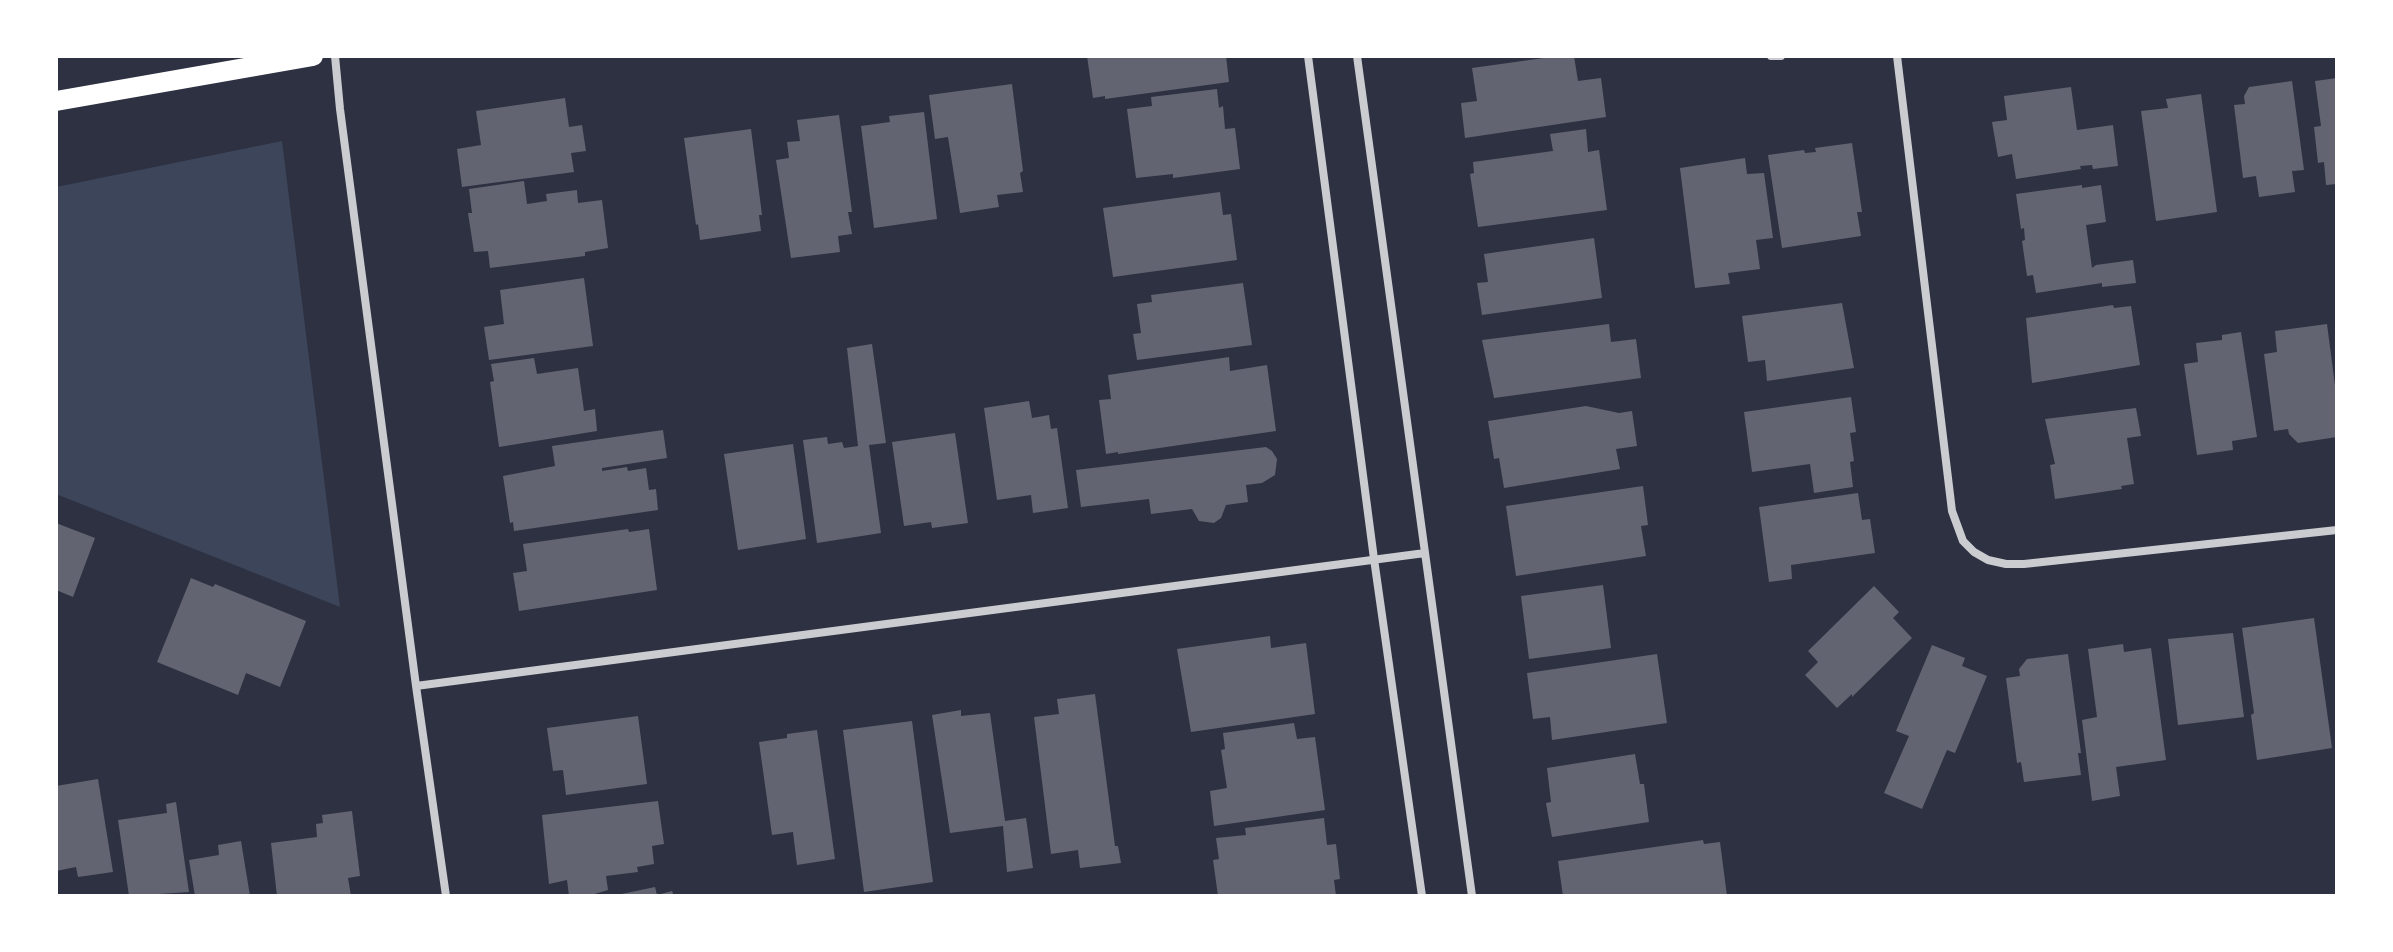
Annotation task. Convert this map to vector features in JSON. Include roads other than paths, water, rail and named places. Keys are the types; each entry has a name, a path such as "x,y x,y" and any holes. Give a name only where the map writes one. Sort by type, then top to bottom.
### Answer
{"main road":[{"path":"56,101 313,56"}],"street":[{"path":"335,56 446,896"},
{"path":"1308,56 1422,896"},
{"path":"1357,56 1472,896"},
{"path":"1771,56 1781,56"},
{"path":"1897,56 1952,511 1963,541 1988,560 2024,564 2337,530"},
{"path":"416,686 1425,553"}]}
